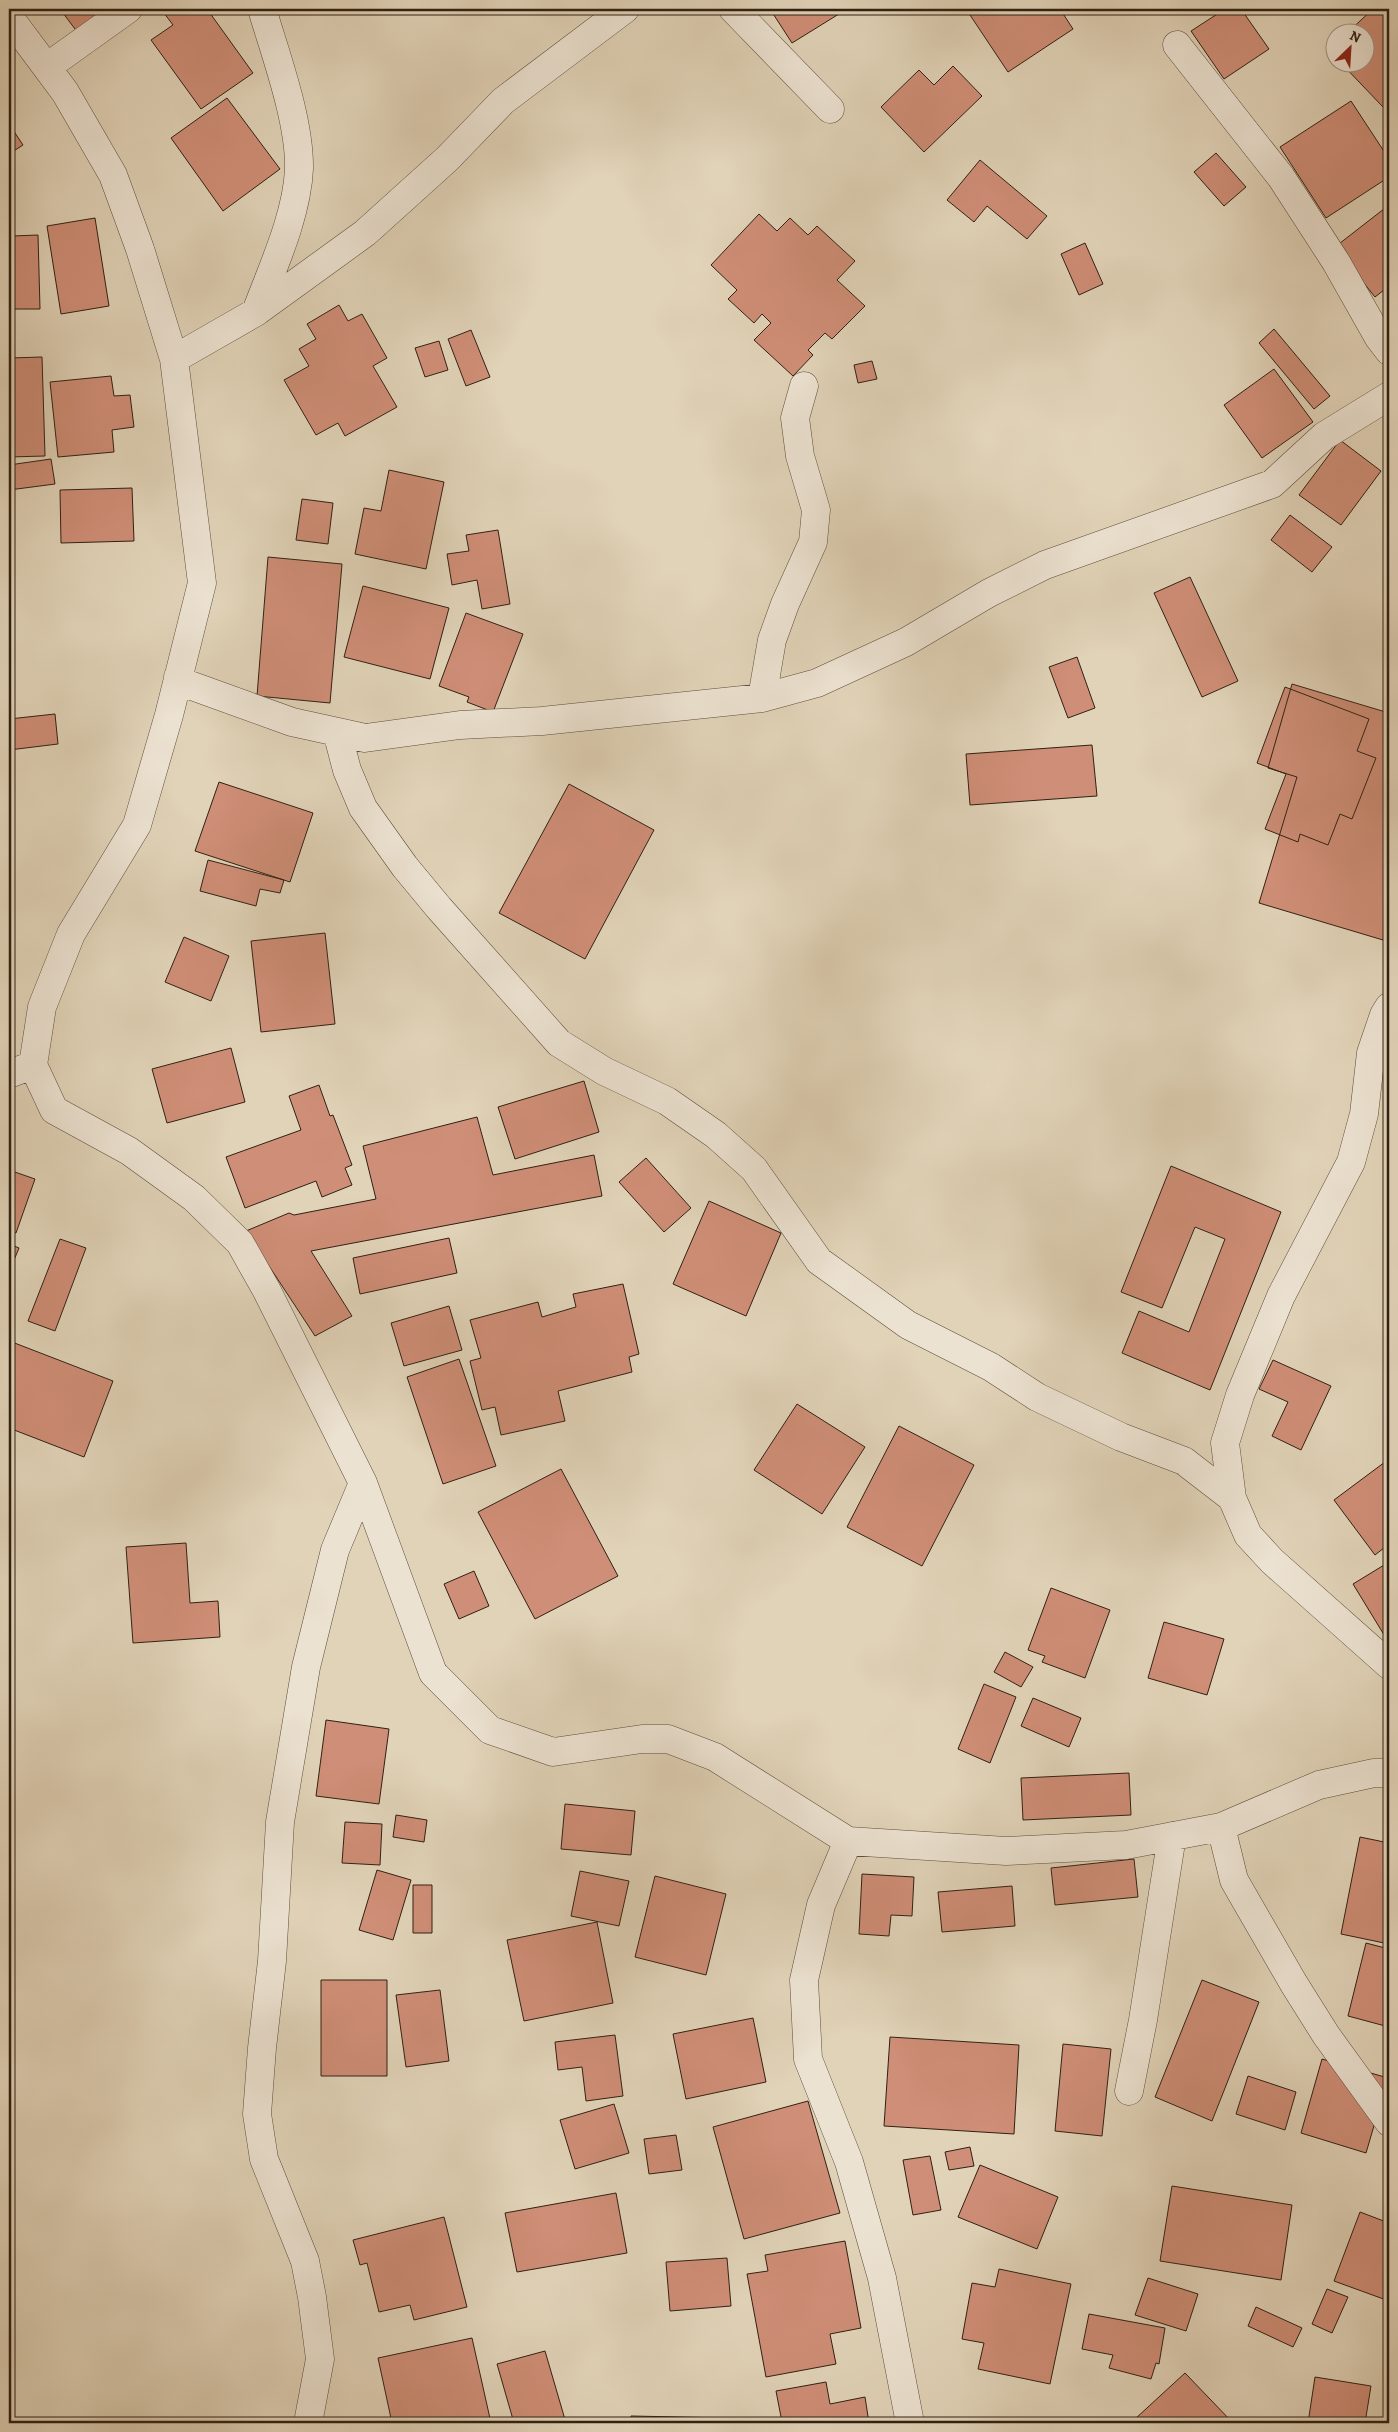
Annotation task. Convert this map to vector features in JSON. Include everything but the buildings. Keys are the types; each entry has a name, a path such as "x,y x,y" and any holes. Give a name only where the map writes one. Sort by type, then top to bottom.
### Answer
{"street":[{"path":"47,67 128,9"},
{"path":"256,312 289,224 299,169 292,114 262,9"},
{"path":"174,359 256,312 365,233 447,159 503,101 625,9"},
{"path":"733,9 830,109"},
{"path":"9,17 65,92 113,175 140,249 174,359 202,583 137,825 71,934 42,1007 21,1069 54,1110 129,1152 187,1193 240,1243 267,1291 363,1483 433,1673 490,1730 553,1752 642,1739 668,1739 715,1757 848,1841 1006,1851 1126,1845 1221,1826 1319,1785 1374,1772 1389,1773"},
{"path":"1177,44 1281,178 1386,339"},
{"path":"762,698 772,640 784,604 813,542 816,510 800,456 795,418 804,386"},
{"path":"178,677 184,683 292,722 365,738 460,725 542,721 762,698 817,683 906,642 990,593 1045,565 1272,484 1324,436 1389,396"},
{"path":"337,732 347,770 368,816 438,908 559,1043 604,1072 667,1101 716,1135 754,1169 820,1260 908,1325 991,1367 1036,1397 1121,1437 1184,1461 1232,1498"},
{"path":"1389,1007 1384,1015 1371,1053 1364,1114 1351,1162 1281,1296 1240,1395 1225,1443 1232,1498 1248,1535 1272,1561 1389,1665"},
{"path":"308,2423 320,2359 312,2297 305,2261 264,2159 257,2114 272,1961 280,1822 305,1677 336,1550 363,1483"},
{"path":"1221,1826 1234,1880 1260,1926 1326,2035 1389,2122"},
{"path":"1129,2091 1143,2020 1172,1836"},
{"path":"848,1841 821,1905 804,1980 808,2059 848,2162 882,2278 910,2423"}]}
